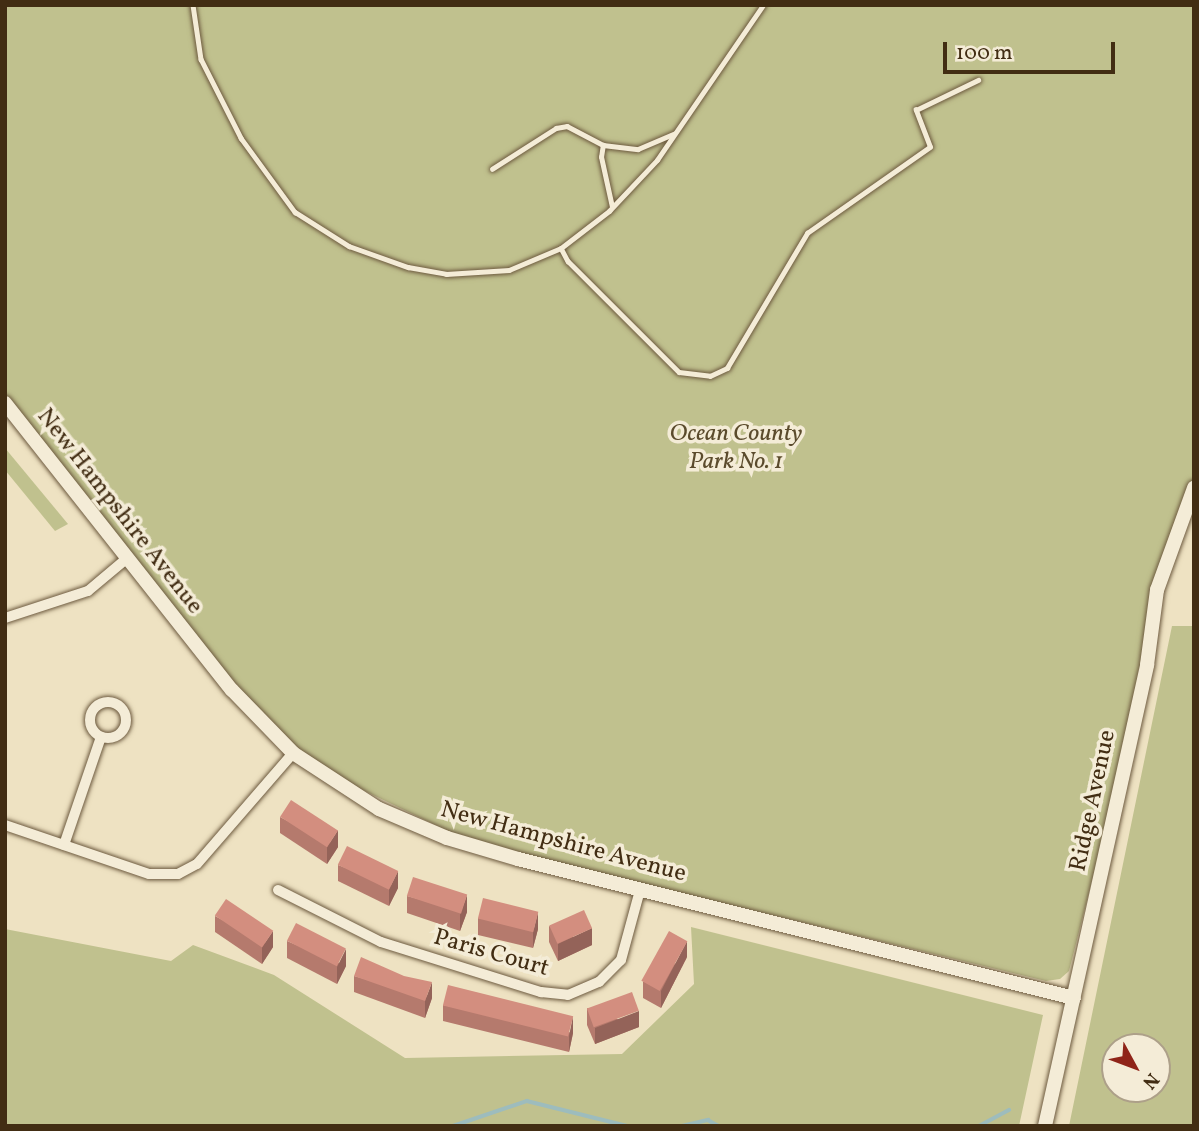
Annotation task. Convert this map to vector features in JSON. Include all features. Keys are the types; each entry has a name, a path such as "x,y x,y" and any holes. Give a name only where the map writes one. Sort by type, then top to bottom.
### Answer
{"main road":[{"name":"New Hampshire Avenue","path":"5,403 125,560 232,690 293,752 379,808 412,824 517,859 1074,998"},
{"name":"Ridge Avenue","path":"1045,1126 1147,665 1157,590 1194,488"}],"street":[{"path":"5,618 88,591 125,560"},
{"path":"64,845 101,737"},
{"path":"5,825 149,874 178,874 197,864 293,752"},
{"name":"Paris Court","path":"278,890 381,942 541,992 568,995 599,982 621,960 629,944 640,890"}],"lane":[{"path":"193,5 201,59 241,138 295,212 349,246 408,267 446,274 509,270 561,248 612,208 657,160 763,5"},
{"path":"561,248 568,261 679,372 710,376 727,368 807,233 930,147 916,110 978,80"},
{"path":"492,169 556,128 568,126 603,145 638,149 675,133"},
{"path":"603,145 601,157 612,208"}],"green space":[{"name":"Ocean County Park No. 1","path":"5,5 1194,5 1194,488 1175,534 1147,665 1069,971 1060,979 1046,981 520,854 450,832 315,767 266,727 5,403"},
{"path":"5,448 68,524 55,531 5,470"},
{"path":"1172,626 1194,626 1194,1126 1069,1126"},
{"path":"691,927 1043,1015 1019,1126 5,1126 5,929 171,961 193,945 274,975 405,1058 622,1054 694,984"}],"building":[{"path":"291,800 338,830 327,847 280,817"},
{"path":"347,846 398,871 389,890 338,865"},
{"path":"413,877 467,895 461,914 407,896"},
{"path":"483,898 538,912 533,932 478,918"},
{"path":"226,899 273,931 262,947 215,916"},
{"path":"584,910 592,928 557,944 549,925"},
{"path":"296,923 346,948 337,966 287,941"},
{"path":"669,931 687,941 660,991 641,981"},
{"path":"361,957 404,976 432,982 425,1001 354,976"},
{"path":"448,985 573,1016 568,1037 443,1005"},
{"path":"632,992 639,1011 594,1027 587,1008"}],"waterway":[{"path":"453,1126 527,1101 627,1126"},
{"path":"979,1126 1009,1110"},
{"path":"682,1126 708,1120 719,1126"}]}
